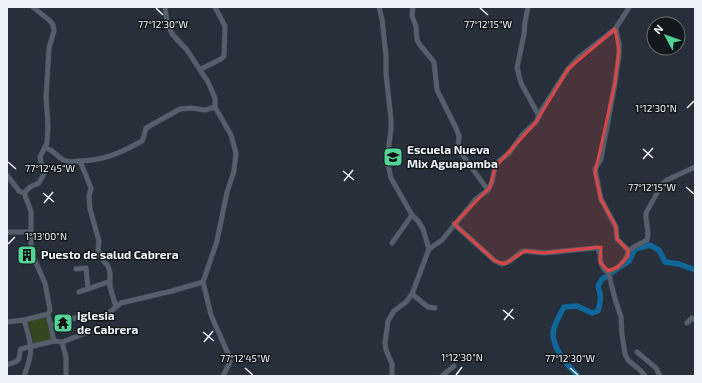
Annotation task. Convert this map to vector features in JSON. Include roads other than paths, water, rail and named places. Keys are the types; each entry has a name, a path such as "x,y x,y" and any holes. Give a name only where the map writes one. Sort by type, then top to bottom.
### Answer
{"street":[{"path":"24,193 30,187 40,183 44,174 40,157 48,143 46,107 49,53 54,28 50,20 33,7"},
{"path":"165,7 167,22 172,34 187,50 201,69 212,90 215,107 231,135 236,153 236,164 227,192 217,241 203,282 211,315 229,356 230,362 223,376"},
{"path":"201,69 224,56 225,26 215,7"},
{"path":"379,7 382,19 386,56 386,74 391,119 387,160 391,178 412,215 423,229 429,250"},
{"path":"413,7 412,16 416,26 417,40 434,62 438,95 459,136 458,149 488,190"},
{"path":"528,7 517,68 521,83 539,116"},
{"path":"392,376 392,364 386,350 385,343 388,321 394,311 406,302 412,294 429,250 442,240 476,199 488,190 492,182 495,166 509,152 522,135 532,126 568,69 578,58 615,28 626,14 628,7"},
{"path":"615,28 620,50 602,153 595,169 595,173 602,199 616,227 617,239 628,252"},
{"path":"45,148 50,149 64,161 80,161 111,156 124,151 143,139 146,128 180,109 190,108 205,110 215,107"},
{"path":"80,161 91,188 89,196 90,209 99,241 98,250 102,259 108,266 110,273 110,285 116,307"},
{"path":"609,274 623,262 628,252 646,240 648,229 646,213 662,184 667,180 695,167"},
{"path":"7,175 19,191 24,193 31,211 31,252 45,283 50,310 48,314 54,341"},
{"path":"392,243 412,215"},
{"path":"454,224 498,263 505,264 525,251 544,253 597,248 600,252 601,265 609,274 621,316 625,354 628,360 645,376"},
{"path":"7,232 31,232"},
{"path":"76,269 86,268 88,289"},
{"path":"79,292 108,282 110,285"},
{"path":"51,325 82,316 100,317 106,315 121,302 172,291 203,282"},
{"path":"412,294 428,307 435,308"},
{"path":"7,322 24,320 48,314"},
{"path":"687,323 692,318 695,320"},
{"path":"24,320 32,346 24,376"},
{"path":"7,365 20,359 21,349 54,341 62,342 86,333"},
{"path":"62,342 66,357 66,376"},
{"path":"637,352 656,368 660,376"},
{"path":"442,376 454,366"}],"waterway":[{"path":"578,376 558,351 554,339 553,333 555,326 564,307 577,306 592,313 598,311 600,305 600,292 598,286 602,279 629,261 635,249 650,245 659,250 665,262 679,264 695,270"}],"place":[{"name":"Escuela Nueva Mix Aguapamba","path":"393,157"},
{"name":"Puesto de salud Cabrera","path":"27,255"},
{"name":"Iglesia de Cabrera","path":"63,323"}]}
